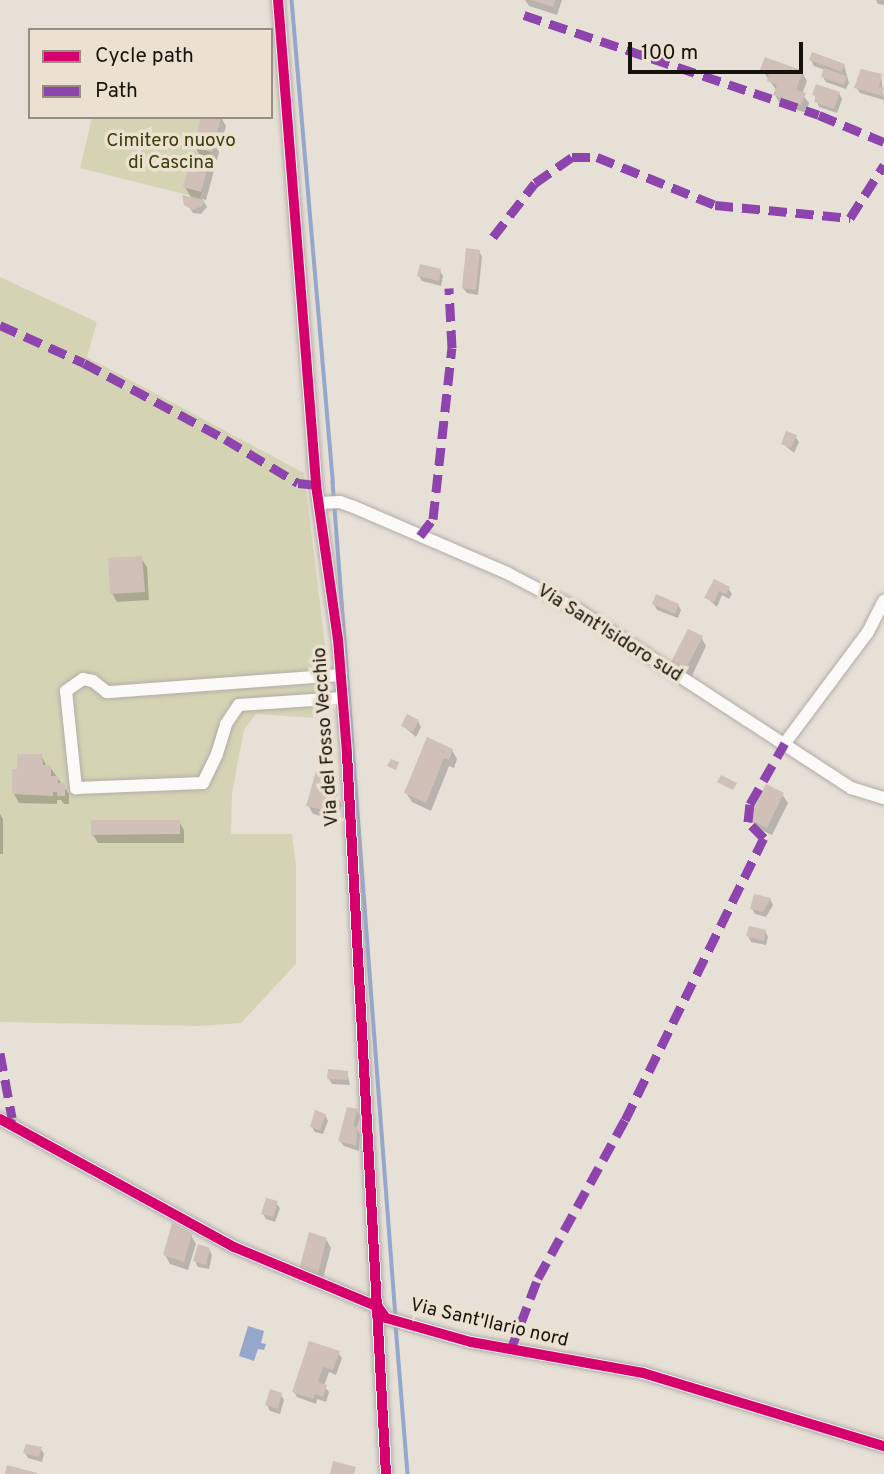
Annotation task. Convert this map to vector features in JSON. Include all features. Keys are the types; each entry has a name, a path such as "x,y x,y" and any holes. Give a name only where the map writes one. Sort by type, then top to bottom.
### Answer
{"street":[{"name":"Via del Fosso Vecchio","path":"278,0 329,502 386,1474"},
{"name":"Via Sant'Isidoro sud","path":"329,502 507,573 578,610 666,670 785,743 851,788 884,797"},
{"path":"785,743 868,632 884,601"},
{"path":"234,684 239,705 226,724 204,783 76,788 66,691 72,684 83,679 93,681 107,692 341,675"},
{"path":"239,705 342,698"},
{"path":"0,1119 234,1247 378,1307"},
{"name":"Via Sant'Ilario nord","path":"378,1307 386,1318 471,1342 643,1373 884,1446"}],"green space":[{"name":"Cimitero nuovo di Cascina","path":"92,119 220,119 200,198 80,168"},
{"path":"0,277 97,322 87,357 304,473 326,652 320,660 316,718 256,714 244,730 232,793 231,834 292,834 296,865 296,964 241,1023 199,1026 0,1022"}],"water":[{"path":"248,1326 264,1331 261,1343 266,1344 264,1350 258,1349 254,1361 239,1356"}],"building":[{"path":"531,0 555,0 553,7"},
{"path":"812,52 845,64 842,72 809,60"},
{"path":"765,57 803,71 796,90 806,93 801,105 773,95 777,85 767,81 769,74 760,70"},
{"path":"824,68 847,76 844,85 821,77"},
{"path":"861,69 882,74 879,87 884,88 882,96 854,88"},
{"path":"816,84 840,92 834,109 814,102 816,96 812,95"},
{"path":"200,119 220,119 212,152 193,147"},
{"path":"192,152 211,157 201,192 183,187"},
{"path":"182,195 205,201 202,206 193,210 184,205"},
{"path":"466,248 480,250 476,290 462,288"},
{"path":"420,264 441,269 439,281 417,276"},
{"path":"786,431 797,435 791,448 781,444"},
{"path":"142,556 145,592 110,594 108,558"},
{"path":"714,579 730,587 726,594 719,591 714,602 704,598"},
{"path":"656,594 679,604 675,614 652,604"},
{"path":"688,629 703,636 684,672 670,664"},
{"path":"407,714 419,720 413,732 401,726"},
{"path":"427,737 453,749 449,760 444,758 426,803 404,793"},
{"path":"17,754 42,754 43,765 51,765 51,776 58,776 58,783 65,783 65,796 57,796 57,792 53,792 53,796 12,794 12,769 17,769"},
{"path":"391,759 399,762 396,770 387,766"},
{"path":"316,771 333,775 329,791 338,793 332,812 306,806"},
{"path":"721,775 737,783 733,790 717,782"},
{"path":"766,784 784,793 767,828 749,819"},
{"path":"91,820 180,820 180,834 91,835"},
{"path":"754,894 771,898 763,912 750,909"},
{"path":"749,926 766,930 764,941 746,936"},
{"path":"328,1069 348,1071 348,1080 327,1079"},
{"path":"347,1107 358,1109 353,1126 358,1127 356,1146 338,1141"},
{"path":"315,1110 326,1114 320,1130 310,1127"},
{"path":"266,1198 278,1201 273,1217 261,1214"},
{"path":"172,1223 192,1234 184,1262 163,1255"},
{"path":"309,1232 327,1238 317,1278 299,1270"},
{"path":"198,1244 210,1248 206,1265 193,1261"},
{"path":"309,1341 340,1351 333,1370 323,1367 318,1382 327,1385 323,1397 315,1394 313,1399 292,1392"},
{"path":"270,1389 282,1393 278,1409 265,1405"},
{"path":"26,1444 42,1447 39,1457 23,1453"},
{"path":"333,1461 356,1467 354,1474 330,1474"},
{"path":"7,1465 37,1473 37,1474 5,1474"}],"waterway":[{"path":"292,0 333,482 396,1317"},
{"path":"396,1325 408,1474"}],"marked path":[{"path":"524,15 819,115 884,142"},
{"path":"493,237 535,183 572,157 597,157 715,205 850,218 884,165"},
{"path":"420,536 433,519 452,348 449,288"},
{"path":"0,325 84,363 225,439 298,483 316,485"},
{"path":"511,1349 538,1278 625,1120 764,838 748,822 750,804 785,743"},
{"path":"0,1053 12,1118 10,1122"}],"cycle path":[{"path":"278,0 316,485 338,639 347,754 386,1474"},
{"path":"0,1119 234,1247 378,1307 386,1318 471,1342 643,1373 884,1446"}]}
